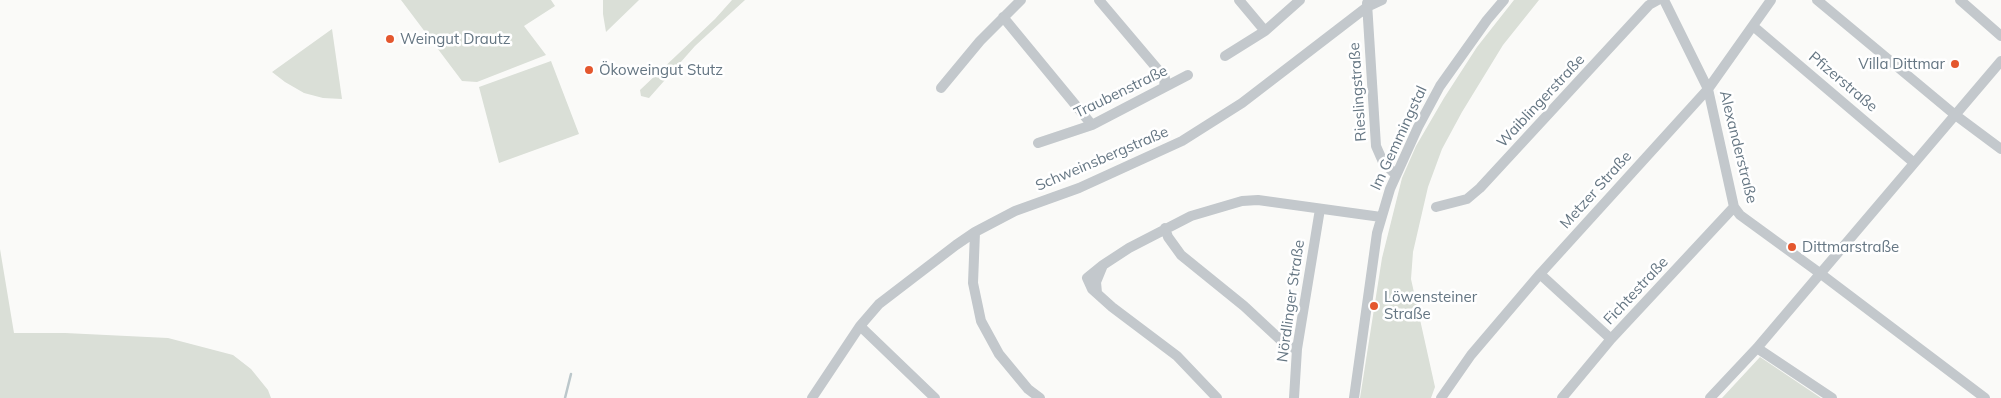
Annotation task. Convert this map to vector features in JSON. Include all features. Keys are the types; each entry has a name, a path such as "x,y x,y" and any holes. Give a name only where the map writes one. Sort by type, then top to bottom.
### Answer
{"street":[{"path":"941,88 980,41 1021,0"},
{"path":"1099,0 1165,78 1164,86"},
{"path":"1239,0 1265,31"},
{"path":"1225,56 1265,31 1300,0"},
{"name":"Schweinsbergstraße","path":"812,398 860,326 879,304 975,232 1015,211 1079,188 1182,142 1255,93 1367,3 1382,0"},
{"name":"Im Gemmingstal","path":"1354,398 1381,217 1396,174 1440,86 1482,27 1504,0"},
{"name":"Waiblingerstraße","path":"1436,207 1467,199 1480,188 1650,5 1658,0"},
{"name":"Alexanderstraße","path":"1664,0 1708,89 1734,207 1740,215 1985,398"},
{"name":"Metzer Straße","path":"1441,398 1471,355 1540,274 1708,89 1772,0"},
{"path":"1817,0 1954,114 2001,149"},
{"path":"1960,0 2001,36"},
{"name":"Rieslingstraße","path":"1367,3 1376,146 1383,162 1396,174"},
{"path":"1003,17 1092,125"},
{"name":"Pfizerstraße","path":"1753,26 1914,162"},
{"path":"1710,398 1757,348 1821,274 1954,114 2001,61"},
{"name":"Traubenstraße","path":"1038,143 1092,125 1188,75"},
{"path":"1216,398 1177,356 1112,307 1089,285 1086,278 1129,248 1165,228 1191,216 1242,202 1258,200 1381,217"},
{"name":"Fichtestraße","path":"1562,398 1611,340 1734,207"},
{"name":"Nördlinger Straße","path":"1294,398 1297,349 1320,209"},
{"path":"1165,228 1168,237 1181,255 1244,306 1287,346 1297,349"},
{"path":"975,232 973,284 981,321 1004,360 1028,389 1040,398"},
{"path":"1540,274 1611,340"},
{"path":"860,326 935,398"},
{"path":"1757,348 1832,398"}],"shaded area":[{"path":"401,0 551,0 555,6 524,26 546,55 477,82 462,81"},
{"path":"603,0 639,0 606,32"},
{"path":"732,0 745,0 695,46 649,98 641,96 640,90 715,19"},
{"path":"1514,0 1539,0 1503,45 1442,149 1428,187 1413,252 1411,279 1435,387 1431,398 1360,398 1382,258 1402,178 1416,146 1444,98 1477,47"},
{"path":"332,29 342,99 323,98 304,93 272,72"},
{"path":"551,61 579,134 499,163 479,87"},
{"path":"0,249 14,333 65,333 168,338 233,355 251,369 268,390 271,398 0,398"},
{"path":"1760,357 1821,398 1722,398"}],"waterway":[{"path":"565,398 571,374"}],"place":[{"name":"Weingut Drautz","path":"390,39"},
{"name":"Villa Dittmar","path":"1955,64"},
{"name":"Ökoweingut Stutz","path":"589,70"},
{"name":"Dittmarstraße","path":"1792,247"},
{"name":"Löwensteiner Straße","path":"1374,306"}]}
